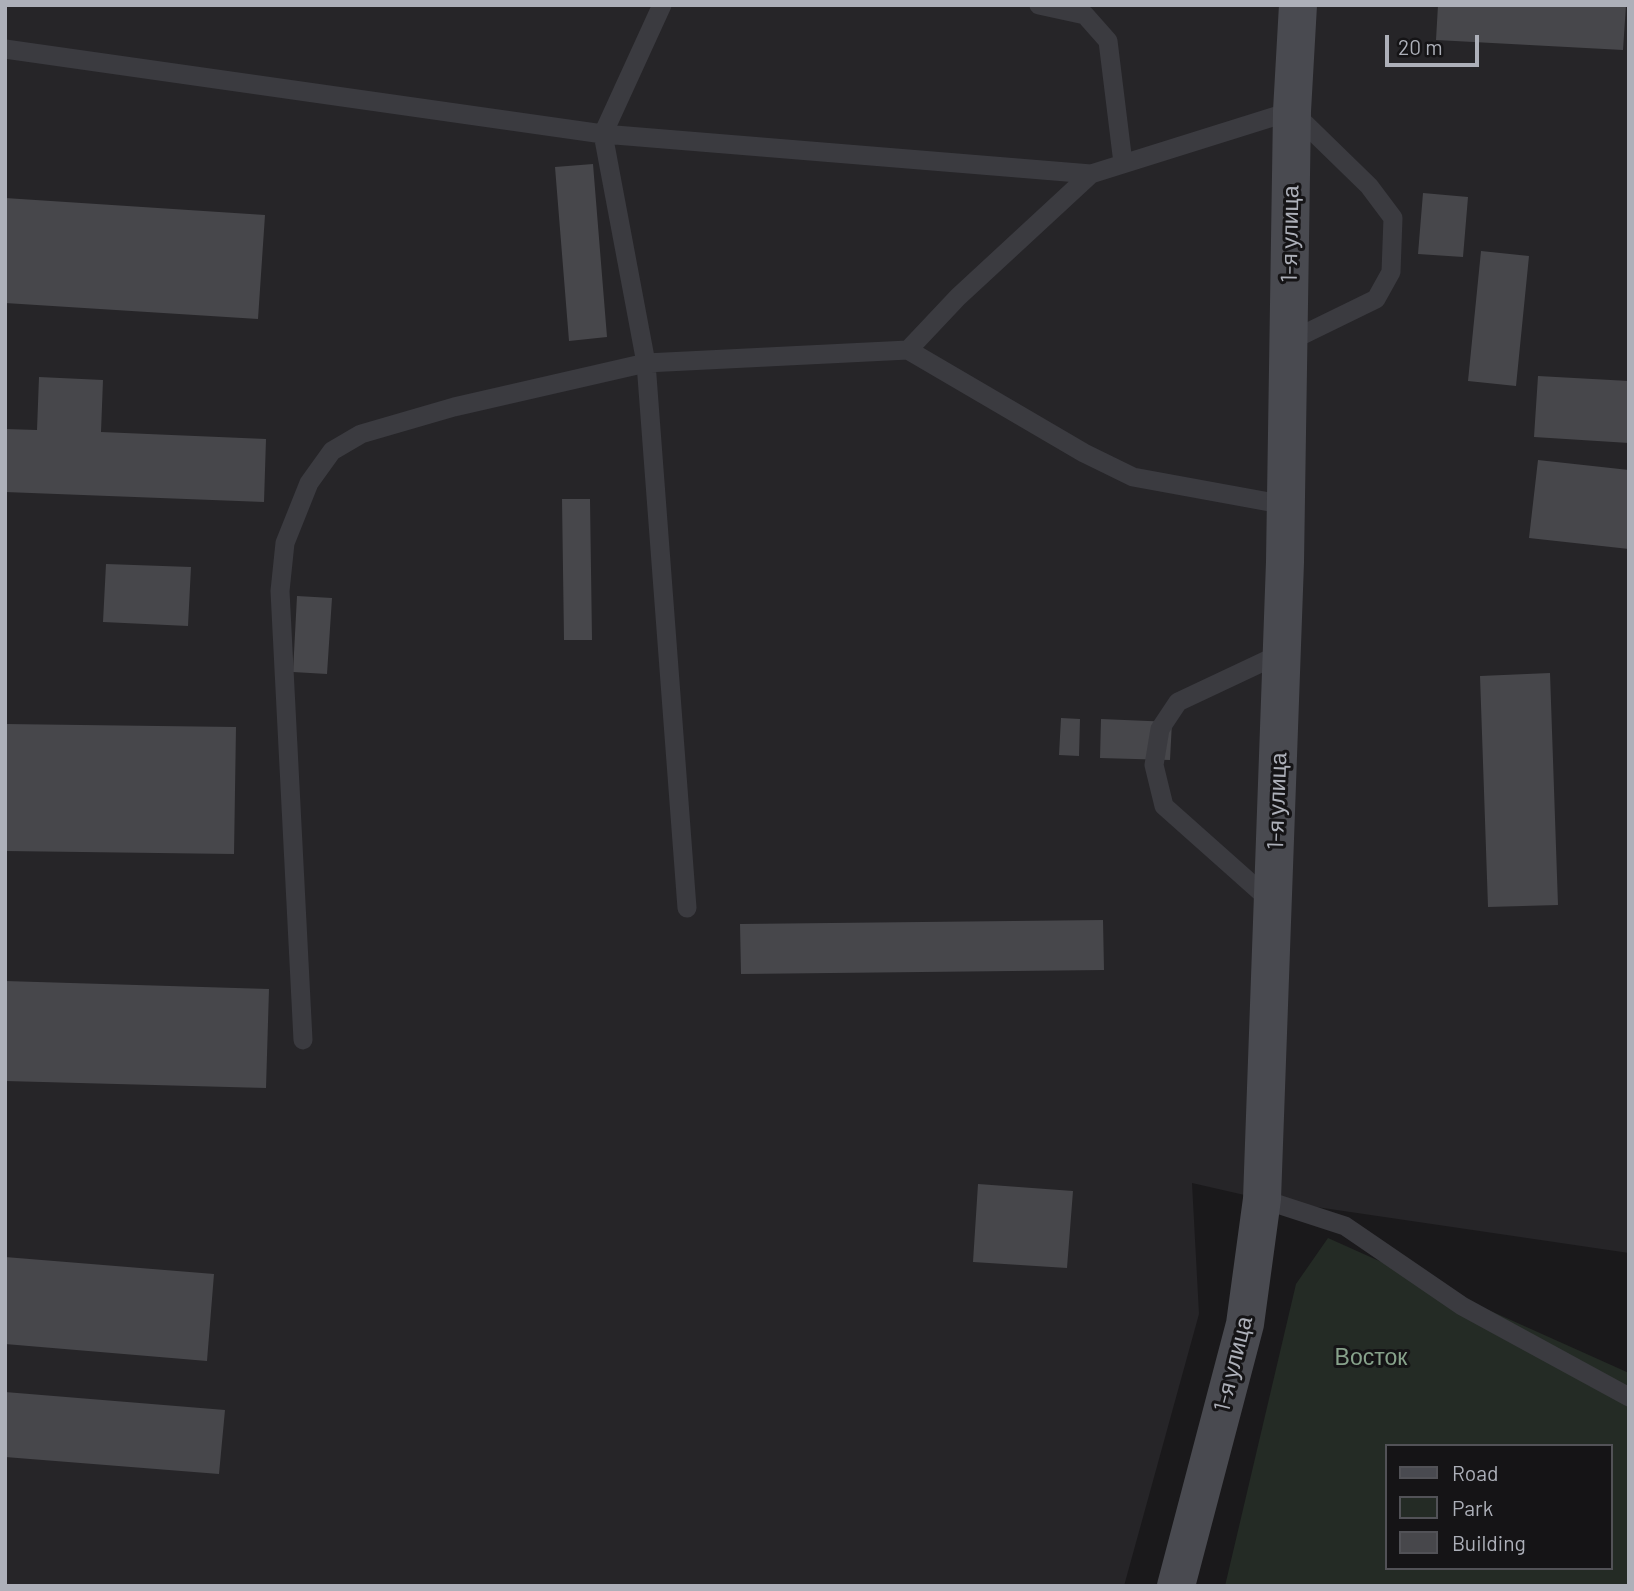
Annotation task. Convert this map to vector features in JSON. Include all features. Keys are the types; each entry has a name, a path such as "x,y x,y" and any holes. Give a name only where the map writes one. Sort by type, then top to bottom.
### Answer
{"main road":[{"name":"1-я улица","path":"1175,1586 1245,1324 1262,1199 1282,653 1292,111 1298,5"}],"lane":[{"path":"662,5 603,134 646,363 687,908"},
{"path":"1039,5 1084,15 1108,41 1123,163"},
{"path":"5,49 603,134 1091,174 1292,111 1369,186 1393,218 1391,272 1376,299 1288,342"},
{"path":"908,350 958,298 1091,174"},
{"path":"303,1040 281,591 285,543 309,483 332,451 361,433 454,407 646,363 908,350 1084,453 1133,477 1286,505"},
{"path":"1273,904 1164,806 1154,765 1160,729 1178,702 1282,653"},
{"path":"1262,1199 1345,1226 1462,1307 1629,1397"}],"shaded area":[{"path":"5,5 1629,5 1629,1253 1262,1199 1192,1183 1199,1314 1124,1586 5,1586"}],"green space":[{"name":"Восток","path":"1328,1238 1629,1373 1629,1586 1225,1586 1296,1284"}],"building":[{"path":"1438,5 1626,5 1623,50 1436,40"},
{"path":"593,164 607,337 569,341 555,167"},
{"path":"1423,193 1468,197 1463,257 1418,254"},
{"path":"5,198 265,215 258,319 5,303"},
{"path":"1481,251 1529,256 1516,386 1468,381"},
{"path":"1538,376 1629,381 1629,443 1534,437"},
{"path":"39,377 103,380 101,432 266,439 264,502 5,492 5,429 37,430"},
{"path":"1538,460 1629,470 1629,549 1529,538"},
{"path":"562,499 590,499 592,640 564,640"},
{"path":"106,564 191,567 188,626 103,622"},
{"path":"297,596 332,598 327,674 293,672"},
{"path":"1550,673 1558,905 1488,907 1480,676"},
{"path":"1061,718 1080,719 1079,756 1059,755"},
{"path":"1101,719 1172,722 1170,760 1100,758"},
{"path":"5,724 236,727 234,854 5,851"},
{"path":"1103,920 1104,970 741,974 740,924"},
{"path":"5,981 269,989 266,1088 5,1081"},
{"path":"978,1184 1073,1191 1067,1268 973,1262"},
{"path":"5,1257 214,1274 207,1361 5,1344"},
{"path":"5,1392 225,1410 219,1474 5,1457"}]}
